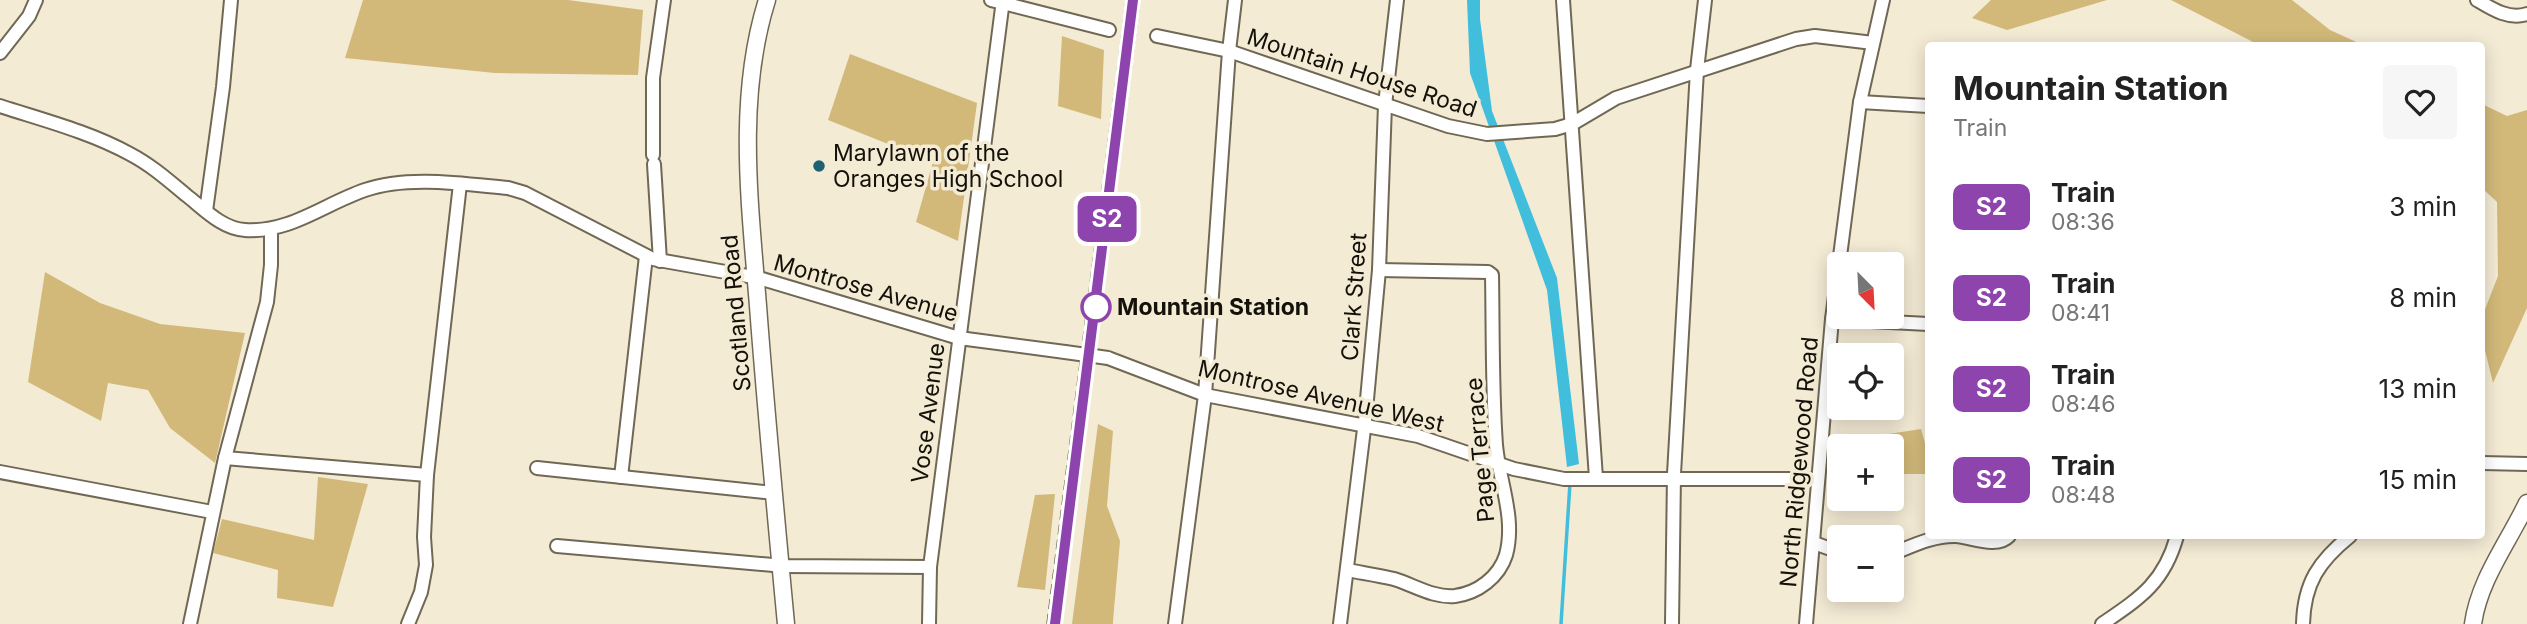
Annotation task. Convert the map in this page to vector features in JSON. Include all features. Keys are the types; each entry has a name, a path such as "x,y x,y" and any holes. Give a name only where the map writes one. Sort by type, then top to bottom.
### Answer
{"main road":[{"name":"Scotland Road","path":"767,0 757,30 749,87 748,160 786,624"},
{"path":"2473,624 2475,608 2488,575 2525,511"}],"street":[{"path":"0,53 29,16 36,0"},
{"path":"206,211 223,87 231,0"},
{"path":"660,261 653,78 664,0"},
{"path":"1175,624 1205,395 1229,51 1235,0"},
{"name":"Clark Street","path":"1340,624 1379,270 1385,105 1397,0"},
{"path":"1563,0 1596,478"},
{"path":"1672,624 1674,479 1697,70 1705,0"},
{"name":"North Ridgewood Road","path":"1841,252 1860,102 1883,0"},
{"path":"2477,0 2504,14 2527,14"},
{"path":"999,1 1109,30"},
{"name":"Vose Avenue","path":"929,624 930,567 999,1"},
{"name":"Mountain House Road","path":"1157,36 1229,51 1448,126 1487,134 1555,129 1572,124 1616,98 1784,42 1815,36 1873,43"},
{"path":"1860,102 1925,106"},
{"name":"Montrose Avenue","path":"0,106 129,153 221,223 243,230 271,229 304,220 365,190 403,183 508,188 525,192 660,261 756,278 959,338 1108,358"},
{"path":"408,624 421,592 426,565 424,537 427,475 460,184"},
{"path":"190,624 212,512 267,302 271,229"},
{"path":"621,477 646,256"},
{"name":"Page Terrace","path":"1347,570 1394,579 1439,596 1455,596 1487,583 1498,572 1508,542 1505,490 1496,445 1492,275 1488,272 1379,270"},
{"path":"1904,323 1925,324"},
{"name":"North Ridgewood Road","path":"1806,622 1831,329"},
{"name":"Montrose Avenue West","path":"1108,358 1205,395 1418,436 1499,464 1571,479 1818,479"},
{"path":"225,458 427,475"},
{"path":"2485,463 2527,464"},
{"path":"537,468 774,494"},
{"path":"0,472 212,512"},
{"path":"1904,550 1933,539"},
{"path":"1974,539 1995,542 2006,539"},
{"path":"2102,624 2134,604 2157,580 2176,539"},
{"path":"2303,624 2306,594 2321,565 2347,539"},
{"path":"1814,543 1827,548"},
{"path":"557,546 781,566 930,567"}],"shaded area":[{"path":"363,0 568,0 643,10 638,75 495,73 345,58"},
{"path":"1991,0 2107,0 2007,30 1972,18"},
{"path":"2171,0 2292,0 2330,30 2356,42 2253,42"},
{"path":"1062,36 1104,50 1101,119 1058,106"},
{"path":"850,54 977,103 958,241 916,222 933,162 828,120"},
{"path":"2485,105 2507,116 2527,110 2527,308 2493,383 2485,350 2485,309 2498,276 2497,202 2485,191"},
{"path":"45,272 100,303 160,324 245,333 215,463 170,428 148,390 108,383 101,421 28,382"},
{"path":"1098,424 1113,431 1107,506 1120,541 1113,624 1072,624"},
{"path":"1921,429 1925,443 1925,474 1904,474 1904,434 1888,434"},
{"path":"318,477 368,484 333,607 277,598 278,570 213,553 222,519 314,540"},
{"path":"1055,494 1045,590 1017,587 1035,495"}],"water":[{"path":"1467,0 1480,0 1492,111 1557,278 1579,464 1567,467 1547,290 1470,73"}],"waterway":[{"path":"1561,624 1570,483"}],"railway":[{"path":"1048,624 1127,0"},
{"path":"1060,624 1139,0"}],"train":[{"name":"S2","path":"1055,624 1133,0"}],"place":[{"name":"Marylawn of the Oranges High School","path":"819,166"},
{"name":"Mountain Station","path":"1096,307"}]}
